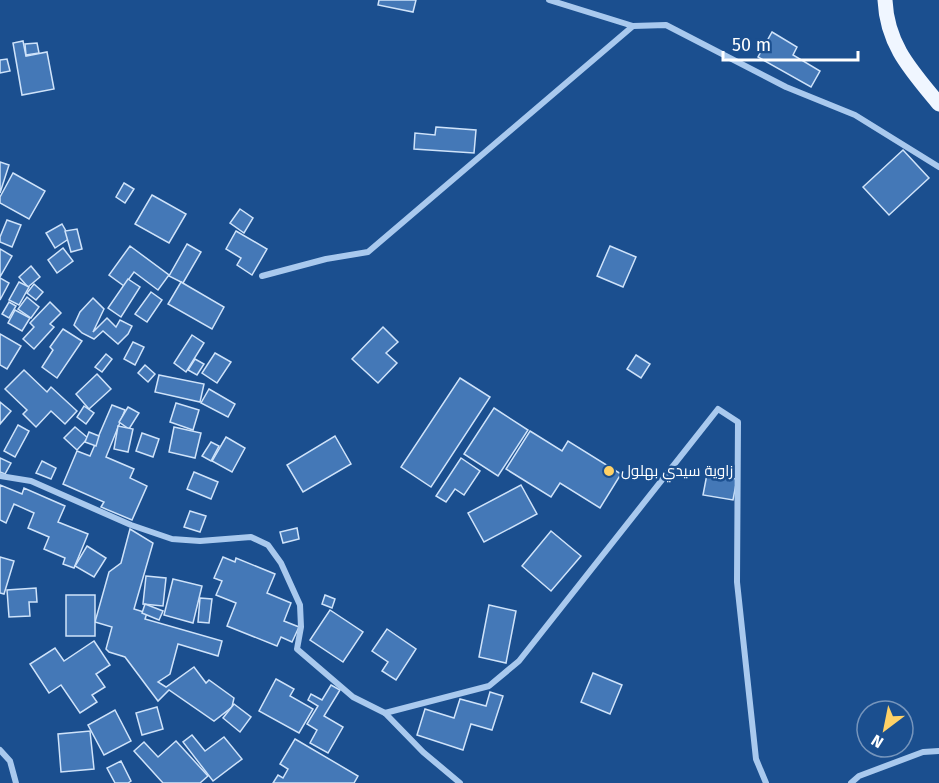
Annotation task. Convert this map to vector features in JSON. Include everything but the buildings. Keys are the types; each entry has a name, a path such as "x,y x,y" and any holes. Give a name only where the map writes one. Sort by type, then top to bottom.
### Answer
{"main road":[{"path":"885,0 888,29 894,43 905,61 939,104"}],"street":[{"path":"549,0 633,26 666,25 786,87 855,115 939,167"},
{"path":"262,276 326,259 368,252 633,26"},
{"path":"385,713 489,686 519,661 718,409 738,422 737,582 756,759 766,783"},
{"path":"0,476 31,481 131,525 172,539 200,541 251,537 268,545 281,563 300,605 301,627 297,649 353,697 385,713 423,752 459,783"},
{"path":"0,750 10,761 16,783"},
{"path":"851,783 859,776 923,752 939,751"}],"place":[{"name":"زاوية سيدي بهلول","path":"609,471"}]}
